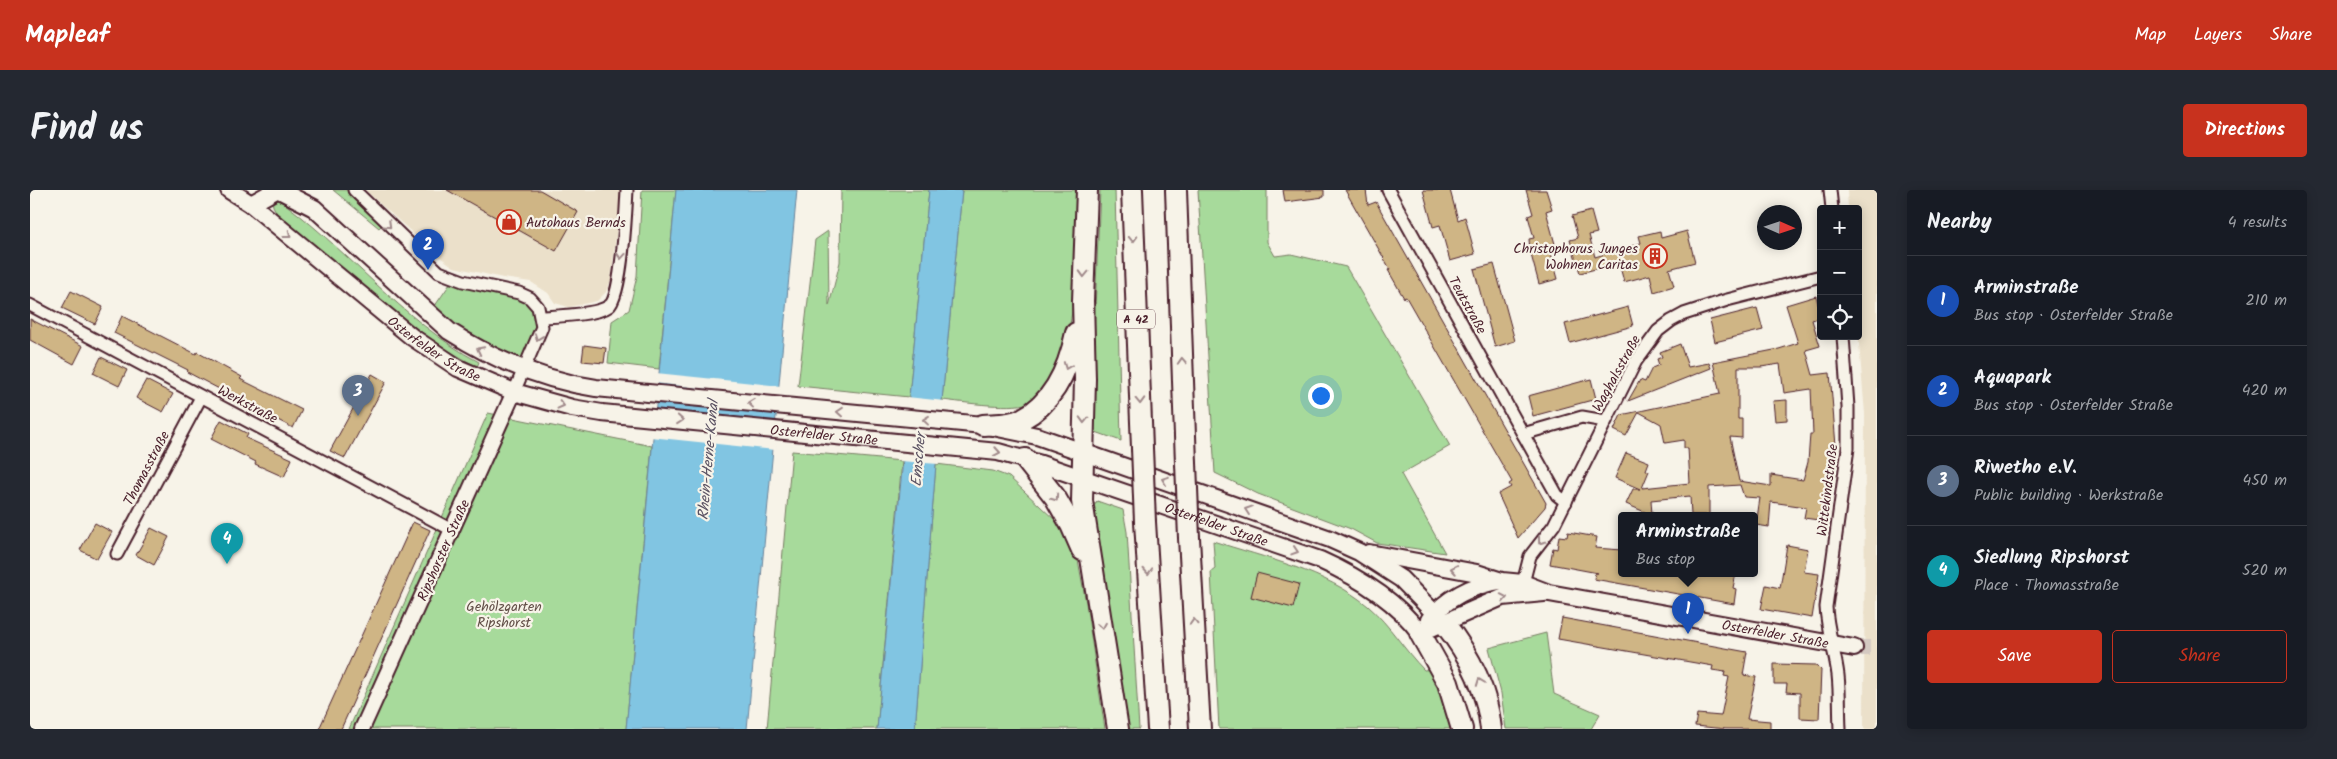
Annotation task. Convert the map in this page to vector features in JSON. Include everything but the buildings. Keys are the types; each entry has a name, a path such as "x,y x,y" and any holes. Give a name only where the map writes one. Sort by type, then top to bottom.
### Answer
{"highway":[{"path":"1087,190 1083,301 1085,379 1082,501 1118,729"},
{"name":"A 42","path":"1132,190 1145,522 1158,729"},
{"path":"1176,190 1189,538 1200,729"},
{"path":"977,425 1021,420 1053,392 1070,359 1083,301"},
{"path":"1025,459 1055,497 1078,540 1094,578"},
{"path":"1439,618 1461,644 1476,673 1487,701 1491,729"},
{"path":"1420,633 1448,682 1462,729"},
{"path":"1196,671 1210,696 1213,729"}],"main road":[{"name":"Osterfelder Straße","path":"229,190 252,197 412,337 458,368 514,392 572,408 632,416 998,452 1025,459 1329,564 1380,593 1411,621 1420,633 1439,618 1485,603 1502,598 1549,593"},
{"path":"252,197 276,190"},
{"name":"Osterfelder Straße","path":"279,190 314,208 448,331 471,345 524,370 576,385 977,425 1037,436 1306,530 1359,552 1401,579 1439,618"},
{"path":"302,190 314,208"},
{"name":"Osterfelder Straße","path":"1359,552 1477,573 1502,581 1523,583 1549,593 1854,648"},
{"name":"Osterfelder Straße","path":"1439,618 1444,604 1463,592 1481,584 1502,581"}],"street":[{"path":"354,190 439,272 452,278 526,296 538,307 542,317 542,327 524,370"},
{"path":"542,317 599,310 611,305 619,280 627,190"},
{"name":"Teutstraße","path":"1388,190 1522,434 1557,495 1566,502"},
{"path":"1830,190 1832,205"},
{"name":"Waghalsstraße","path":"1523,583 1530,556 1554,525 1605,421 1646,344 1658,331 1670,321 1727,300 1817,277"},
{"name":"Werkstraße","path":"30,305 452,530"},
{"name":"Wittekindstraße","path":"1840,729 1838,676 1833,645 1826,624 1826,607 1848,448 1848,407 1843,340"},
{"name":"Ripshorster Straße","path":"362,729 524,370"},
{"name":"Thomasstraße","path":"117,554 201,396"},
{"path":"1522,434 1582,417 1605,421"}],"shaded area":[{"name":"Autohaus Bernds","path":"365,190 621,190 611,280 606,292 597,301 569,307 555,303 548,293 531,282 454,267 437,255"},
{"path":"1847,190 1877,190 1877,729 1864,729 1865,414 1859,340 1862,340 1862,205 1848,205"}],"green space":[{"path":"333,190 347,190 353,199 382,225 379,228"},
{"path":"642,190 676,190 659,369 608,363 612,321 629,310 637,276"},
{"path":"841,190 929,190 909,397 798,386 815,240 828,231 829,306 840,262"},
{"path":"962,190 1076,190 1075,272 1068,334 1061,361 1049,384 1033,401 1025,404 1002,406 942,400"},
{"path":"1100,190 1115,190 1121,441 1090,430"},
{"path":"1198,190 1267,190 1267,242 1275,256 1291,254 1346,267 1450,446 1401,474 1445,553 1377,543 1351,529 1258,494 1215,473"},
{"path":"274,196 325,237 424,326 479,362 477,367 446,349 406,321 281,221 273,206 272,199"},
{"path":"452,281 526,297 542,318 524,368 430,313"},
{"name":"Gehölzgarten Ripshorst","path":"488,413 652,446 626,729 349,729"},
{"path":"792,451 902,461 877,729 767,729"},
{"path":"936,464 993,471 1009,477 1071,535 1086,603 1105,729 915,729"},
{"path":"1097,501 1123,510 1127,532 1139,729 1123,729 1089,503 1096,504"},
{"path":"1213,541 1314,575 1333,583 1368,606 1424,670 1434,669 1454,729 1219,729 1211,572 1215,569"},
{"path":"1546,633 1554,694 1600,714 1591,729 1506,729 1501,693 1489,648"}],"water":[{"name":"Rhein-Herne-Kanal","path":"676,190 797,190 747,729 626,729"},
{"name":"Emscher","path":"929,190 962,190 936,464 915,729 877,729"}],"pier":[{"path":"656,373 781,386 780,397 655,383"},
{"path":"907,397 945,401 938,464 900,461"},
{"path":"651,427 776,440 775,450 650,437"}],"tunnel":[{"path":"1854,648 1877,648"}],"place":[{"name":"Autohaus Bernds","path":"509,222"},
{"name":"Christophorus Junges Wohnen Caritas","path":"1655,256"},
{"name":"Aquapark","path":"428,270"},
{"name":"Riwetho e.V.","path":"358,416"},
{"name":"Siedlung Ripshorst","path":"227,564"},
{"name":"Arminstraße","path":"1688,634"}]}
